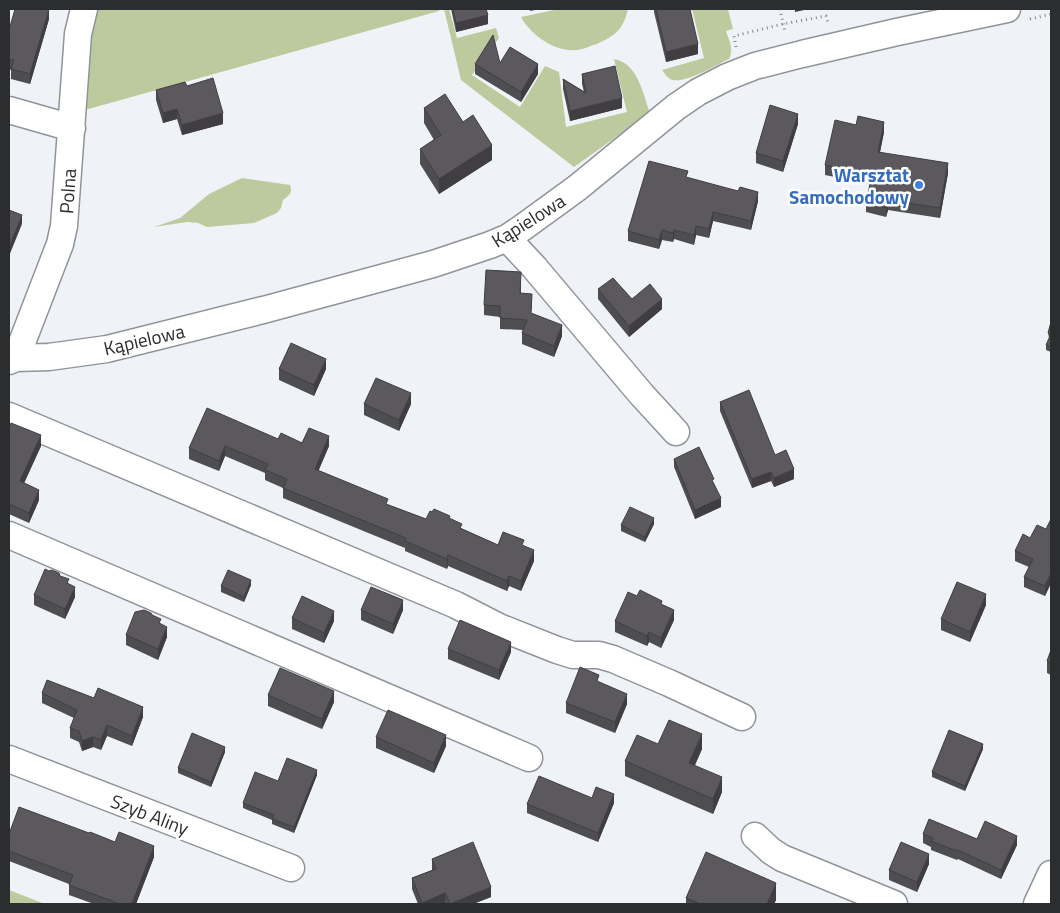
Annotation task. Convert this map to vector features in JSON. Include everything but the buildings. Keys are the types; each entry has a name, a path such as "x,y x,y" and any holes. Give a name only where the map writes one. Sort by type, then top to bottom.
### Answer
{"street":[{"name":"Polna","path":"12,359 60,244 67,207 78,34 84,9"},
{"name":"Kąpielowa","path":"12,359 49,357 107,349 232,318 433,264 490,245 507,238 577,188 676,107 698,92 727,77 755,66 802,54 1007,9"},
{"path":"9,110 72,128"},
{"path":"507,238 676,432"},
{"path":"9,416 456,605 499,627 573,655 598,654 613,659 742,717"},
{"path":"9,535 529,758"},
{"name":"Szyb Aliny","path":"9,759 291,868"},
{"path":"755,836 770,851 782,858 894,904"},
{"path":"1037,904 1051,874"}],"green space":[{"path":"94,9 438,9 439,11 85,110 87,53"},
{"path":"444,9 449,9 457,38 496,28 499,38 472,75 520,107 545,66 559,72 566,127 627,112 614,59 629,66 634,73 650,113 574,167 461,80"},
{"path":"559,9 628,9 624,22 614,35 584,49 573,50 555,47 547,43 532,31 521,17"},
{"path":"692,9 728,9 733,29 726,31 731,52 729,59 701,73 686,79 673,80 662,70 704,58"},
{"path":"242,178 290,185 291,192 283,200 281,208 277,213 254,223 207,227 198,223 187,222 154,227 180,218 209,194"},
{"path":"9,890 45,904 9,904"}],"place":[{"name":"Warsztat Samochodowy","path":"919,185"}]}
